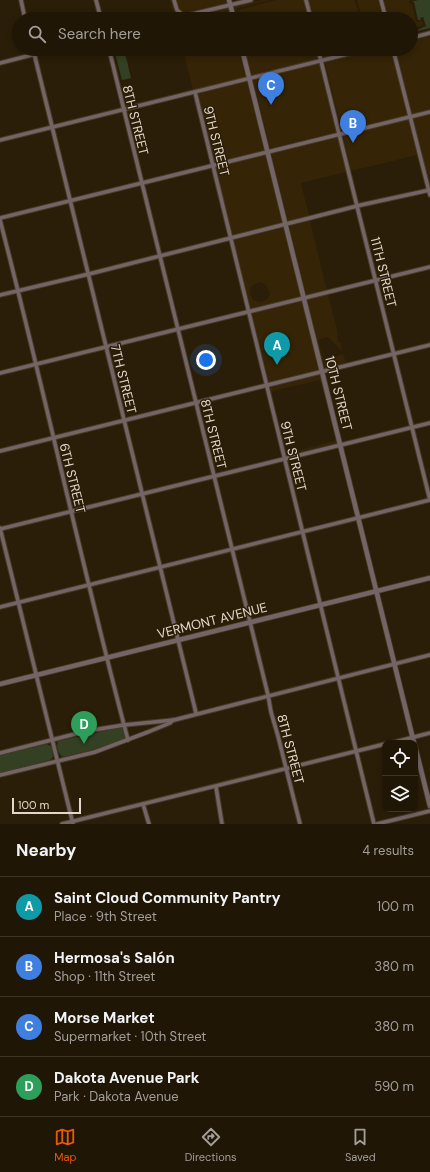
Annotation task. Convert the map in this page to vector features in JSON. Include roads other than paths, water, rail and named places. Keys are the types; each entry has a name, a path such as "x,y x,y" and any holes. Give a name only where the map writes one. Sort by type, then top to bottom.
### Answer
{"street":[{"path":"21,0 24,12"},
{"path":"96,0 99,12"},
{"path":"174,0 179,12"},
{"path":"197,12 230,2 251,0"},
{"path":"306,0 309,12"},
{"path":"381,0 384,12"},
{"path":"230,2 232,12"},
{"path":"418,37 430,34"},
{"path":"0,62 26,56"},
{"name":"7TH STREET","path":"34,56 196,713"},
{"name":"8TH STREET","path":"110,56 271,712 300,824"},
{"name":"10TH STREET","path":"244,56 414,740"},
{"name":"11TH STREET","path":"321,56 430,500"},
{"path":"0,140 339,56"},
{"path":"396,56 430,195"},
{"name":"9TH STREET","path":"195,92 375,824"},
{"path":"0,219 268,151 430,112"},
{"path":"0,295 358,206 429,190"},
{"name":"6TH STREET","path":"0,219 128,740"},
{"path":"0,373 430,267"},
{"path":"0,451 430,345"},
{"path":"73,823 0,528 71,512 430,423"},
{"path":"0,607 430,500"},
{"name":"VERMONT AVENUE","path":"0,684 430,578"},
{"path":"0,753 87,731 124,725 174,720 196,713 430,655"},
{"path":"0,775 94,752 148,732 174,720"},
{"path":"414,740 430,733"},
{"path":"62,824 73,823 143,804 382,745"},
{"path":"418,758 430,806"},
{"path":"216,787 222,824"},
{"path":"143,804 148,824"},
{"path":"375,824 430,810"}],"place":[{"name":"Morse Market","path":"271,105"},
{"name":"Hermosa's Salón","path":"353,143"},
{"name":"Saint Cloud Community Pantry","path":"277,365"},
{"name":"Dakota Avenue Park","path":"84,744"}]}
